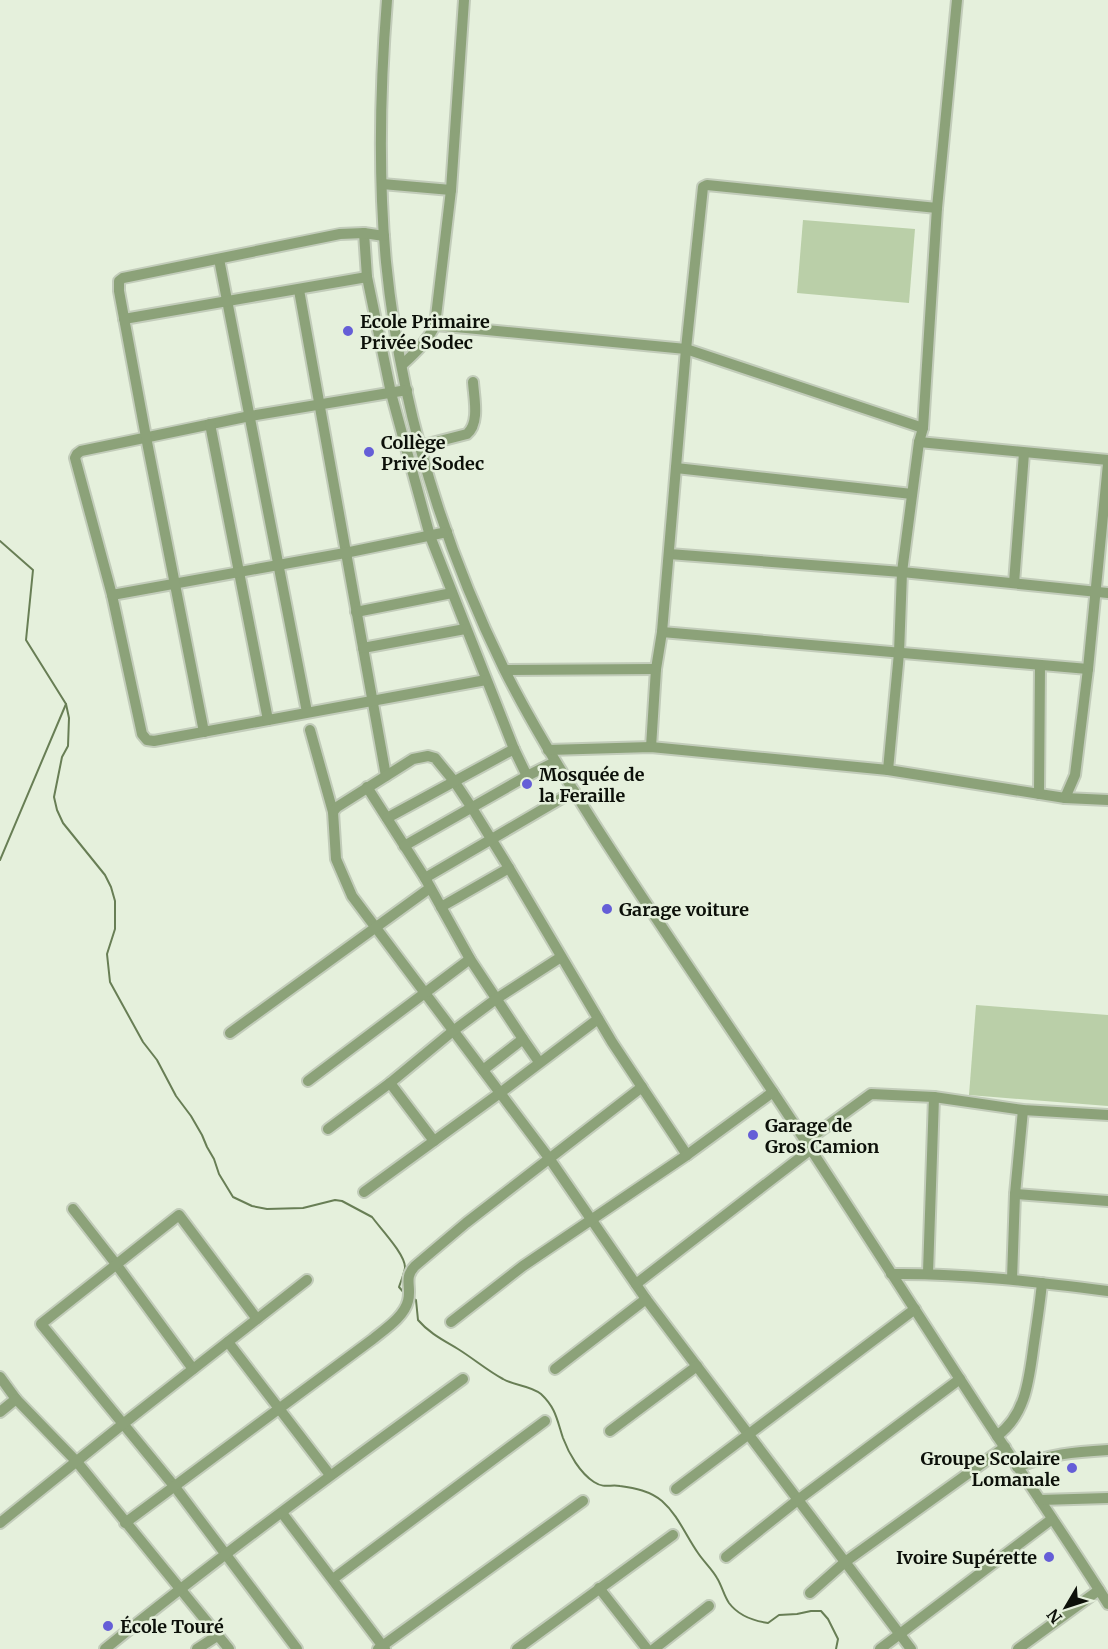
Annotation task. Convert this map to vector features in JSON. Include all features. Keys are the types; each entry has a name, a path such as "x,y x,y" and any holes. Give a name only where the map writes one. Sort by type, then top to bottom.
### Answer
{"street":[{"path":"387,0 381,93 382,184 384,236 391,302 420,446 447,532 469,591 505,670 555,762 644,901 808,1146 1108,1604"},
{"path":"402,365 429,338 435,325 451,190 464,0"},
{"path":"888,770 899,653 902,572 923,428 937,208 957,0"},
{"path":"382,184 451,190"},
{"path":"651,747 656,669 662,632 686,349 703,187 707,184 937,208"},
{"path":"204,732 146,437 119,281 123,278 340,234 364,233 384,236"},
{"path":"364,233 368,277 391,393 430,536 465,629 527,776"},
{"path":"219,259 308,712"},
{"path":"124,319 368,277"},
{"path":"299,290 386,776"},
{"path":"435,325 686,349 923,428"},
{"path":"420,446 467,434 472,429 475,423 473,382"},
{"path":"407,390 250,416 81,451 77,454 75,458 112,595 142,734 147,740 154,741 486,680"},
{"path":"210,424 268,720"},
{"path":"920,442 1108,462 1088,669 1075,775 1065,798"},
{"path":"1014,583 1024,453"},
{"path":"676,468 912,494"},
{"path":"112,595 447,532"},
{"path":"669,554 902,572 1108,593"},
{"path":"356,612 452,593"},
{"path":"363,648 465,629"},
{"path":"662,632 1088,669"},
{"path":"1039,794 1040,665"},
{"path":"505,670 656,669"},
{"path":"310,730 333,812 336,859 352,896 549,1158 646,1299 911,1649"},
{"path":"548,750 651,747 888,770 1065,798 1108,800"},
{"path":"387,818 514,749"},
{"path":"333,812 337,807 412,759 428,756 435,758 472,808 598,1019 687,1155"},
{"path":"404,846 555,762"},
{"path":"368,788 428,883 470,959 539,1062"},
{"path":"230,1033 375,929 428,883 491,839 574,791"},
{"path":"441,907 509,868"},
{"path":"328,1129 496,999 561,957"},
{"path":"308,1081 470,959"},
{"path":"364,1192 598,1019"},
{"path":"483,1070 522,1039"},
{"path":"390,1083 434,1141"},
{"path":"125,1523 373,1339 404,1311 409,1299 408,1277 411,1270 466,1222 642,1087"},
{"path":"451,1322 523,1266 687,1155 772,1092"},
{"path":"636,1284 871,1094 934,1097 1023,1110 1108,1115"},
{"path":"928,1273 934,1097"},
{"path":"1012,1279 1015,1194 1023,1110"},
{"path":"1015,1194 1108,1202"},
{"path":"73,1209 193,1369"},
{"path":"257,1319 179,1215 41,1324 175,1487 297,1649"},
{"path":"891,1274 928,1273 1012,1279 1108,1291"},
{"path":"0,1523 307,1280"},
{"path":"997,1436 1014,1419 1026,1394 1042,1283"},
{"path":"555,1369 646,1299"},
{"path":"676,1489 915,1309"},
{"path":"228,1342 330,1475"},
{"path":"610,1431 697,1366"},
{"path":"0,1377 16,1399 77,1462 229,1649"},
{"path":"105,1649 180,1588 463,1379"},
{"path":"726,1557 799,1499 960,1380"},
{"path":"0,1412 16,1399"},
{"path":"333,1579 545,1422"},
{"path":"1017,1467 1043,1457 1108,1446"},
{"path":"810,1593 845,1562 1005,1447"},
{"path":"1040,1500 1108,1498"},
{"path":"282,1513 382,1648 583,1501"},
{"path":"880,1649 1052,1519"},
{"path":"517,1649 673,1535"},
{"path":"599,1588 647,1649"},
{"path":"1018,1649 1099,1590"},
{"path":"654,1649 709,1606"},
{"path":"197,1649 217,1636"}],"green space":[{"path":"803,220 915,229 909,303 797,293"},
{"path":"976,1005 1108,1015 1108,1106 969,1095"}],"waterway":[{"path":"0,541 33,570 26,640 66,704 0,860"},
{"path":"66,704 69,718 68,746 62,757 54,797 63,823 105,875 111,887 115,901 115,929 107,954 110,982 143,1042 157,1060 176,1096 191,1116 214,1159 219,1174 233,1197 252,1206 267,1209 303,1208 335,1200 342,1201 372,1217 401,1256 405,1270 399,1287 405,1294"},
{"path":"413,1298 416,1300 418,1320 432,1333 503,1379 532,1389 546,1399 553,1409 572,1457 589,1478 601,1485 642,1490 662,1501 677,1519 719,1581 729,1603 737,1611 752,1619 768,1623 779,1615 821,1611 828,1619 838,1639 836,1649"}],"place":[{"name":"Ecole Primaire Privée Sodec","path":"348,331"},
{"name":"Collège Privé Sodec","path":"369,452"},
{"name":"Mosquée de la Feraille","path":"527,784"},
{"name":"Garage voiture","path":"607,909"},
{"name":"Garage de Gros Camion","path":"753,1135"},
{"name":"Groupe Scolaire Lomanale","path":"1072,1468"},
{"name":"Ivoire Supérette","path":"1049,1557"},
{"name":"École Touré","path":"108,1626"}]}
